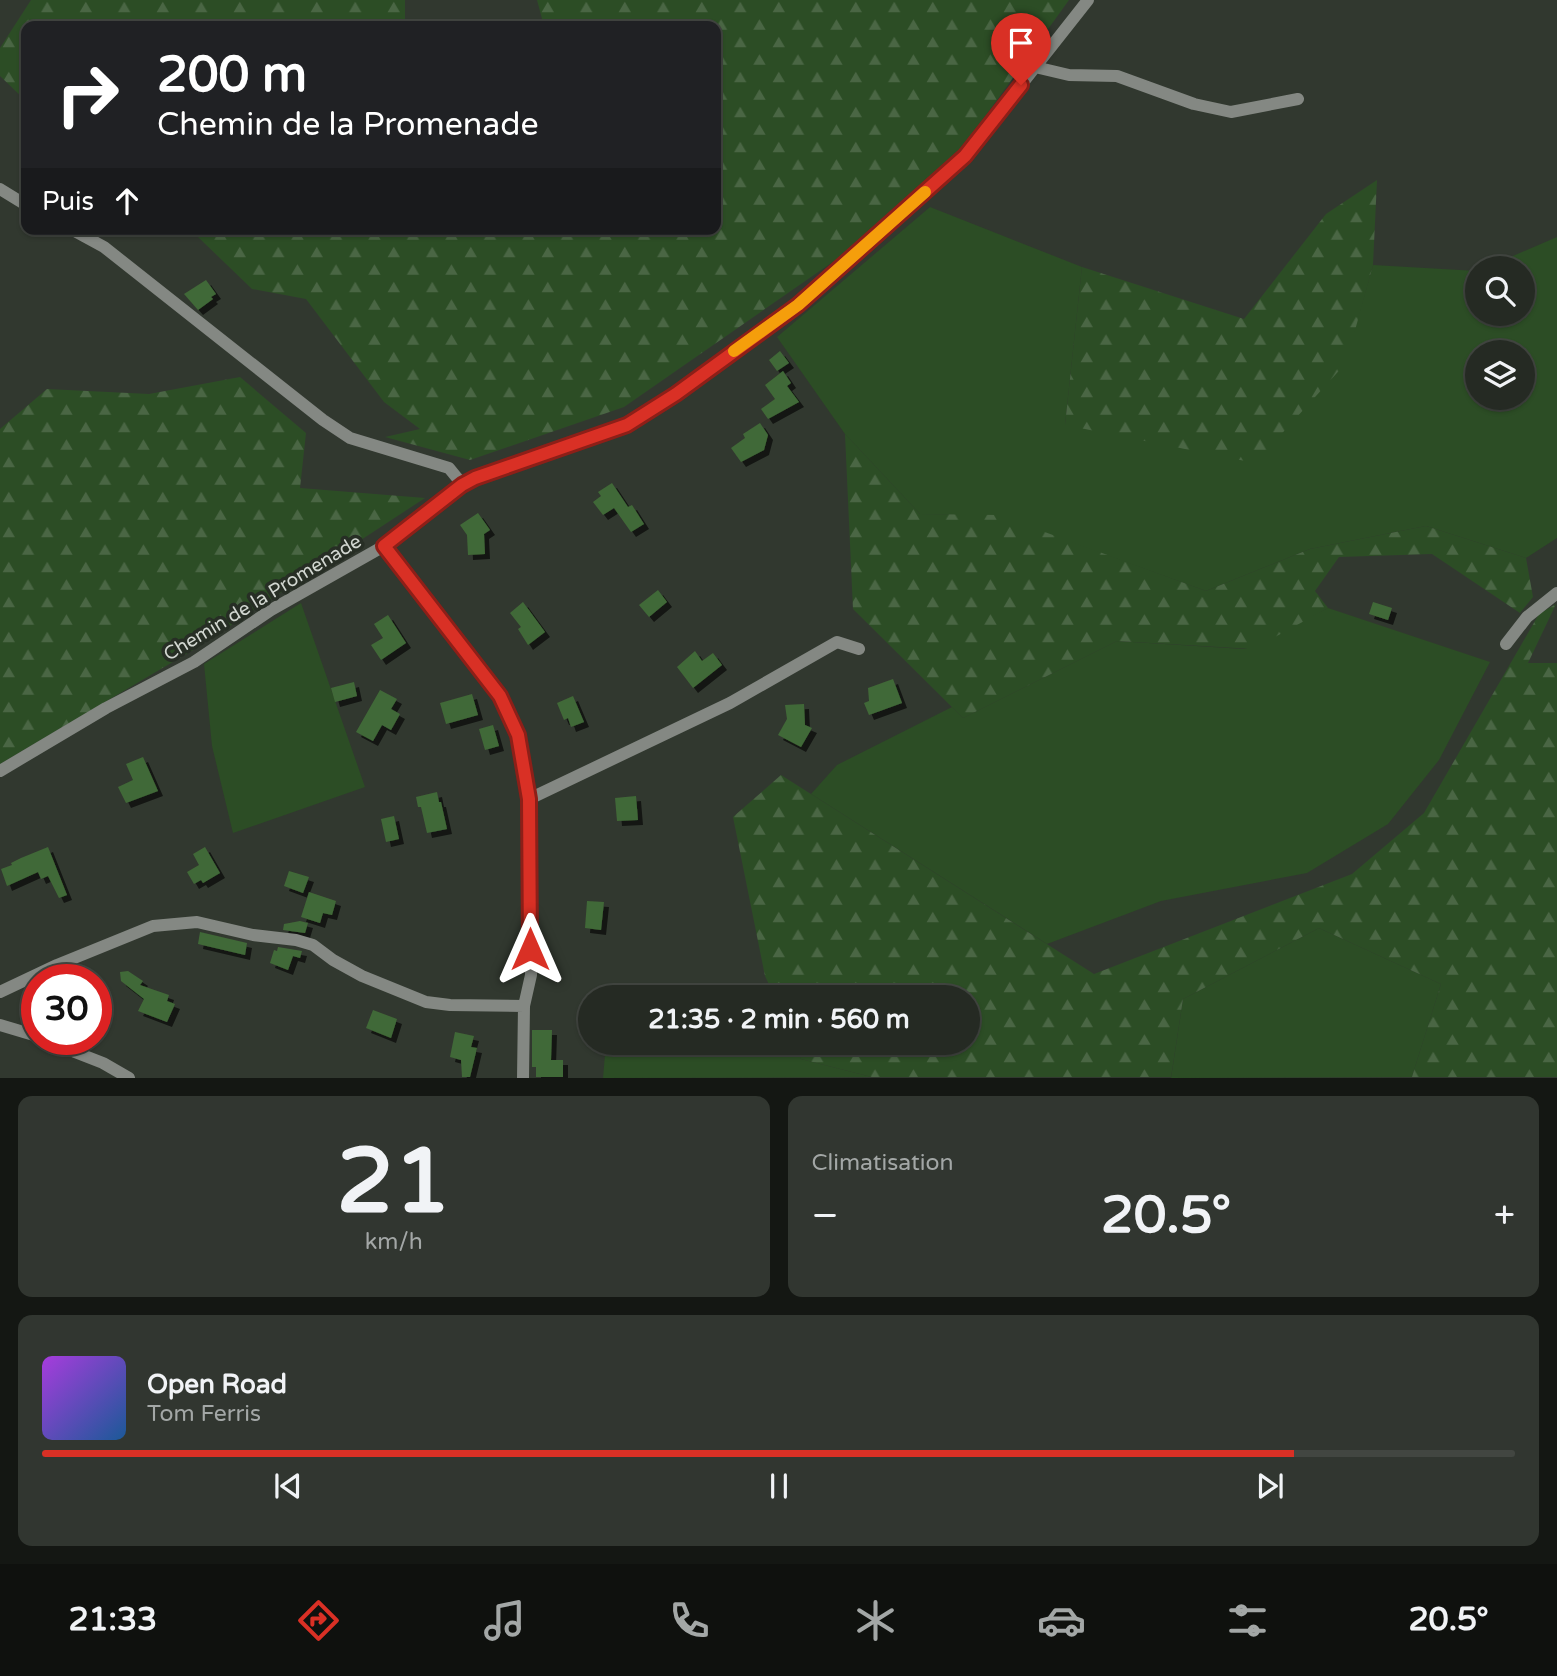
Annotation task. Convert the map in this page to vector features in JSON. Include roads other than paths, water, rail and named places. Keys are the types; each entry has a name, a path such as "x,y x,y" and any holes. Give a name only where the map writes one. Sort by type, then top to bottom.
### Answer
{"street":[{"name":"Chemin de la Promenade","path":"0,771 106,708 194,663 271,610 384,546 462,485 475,478 627,425 676,394 798,305 965,156 1088,0"},
{"path":"1035,67 1069,75 1117,76 1194,104 1231,112 1298,99"},
{"path":"0,188 21,202"},
{"path":"82,235 104,247 323,421 350,438 449,468 462,485"},
{"path":"384,546 500,696 518,735 529,799 531,975 524,1006 523,1077"},
{"path":"1506,643 1527,617 1557,593"},
{"path":"529,799 730,702 837,642 859,649"},
{"path":"0,992 57,965 153,926 197,922 253,935 313,944 333,960 362,976 426,1002 524,1006"},
{"path":"0,1025 21,1032"},
{"path":"82,1055 129,1077"}]}
